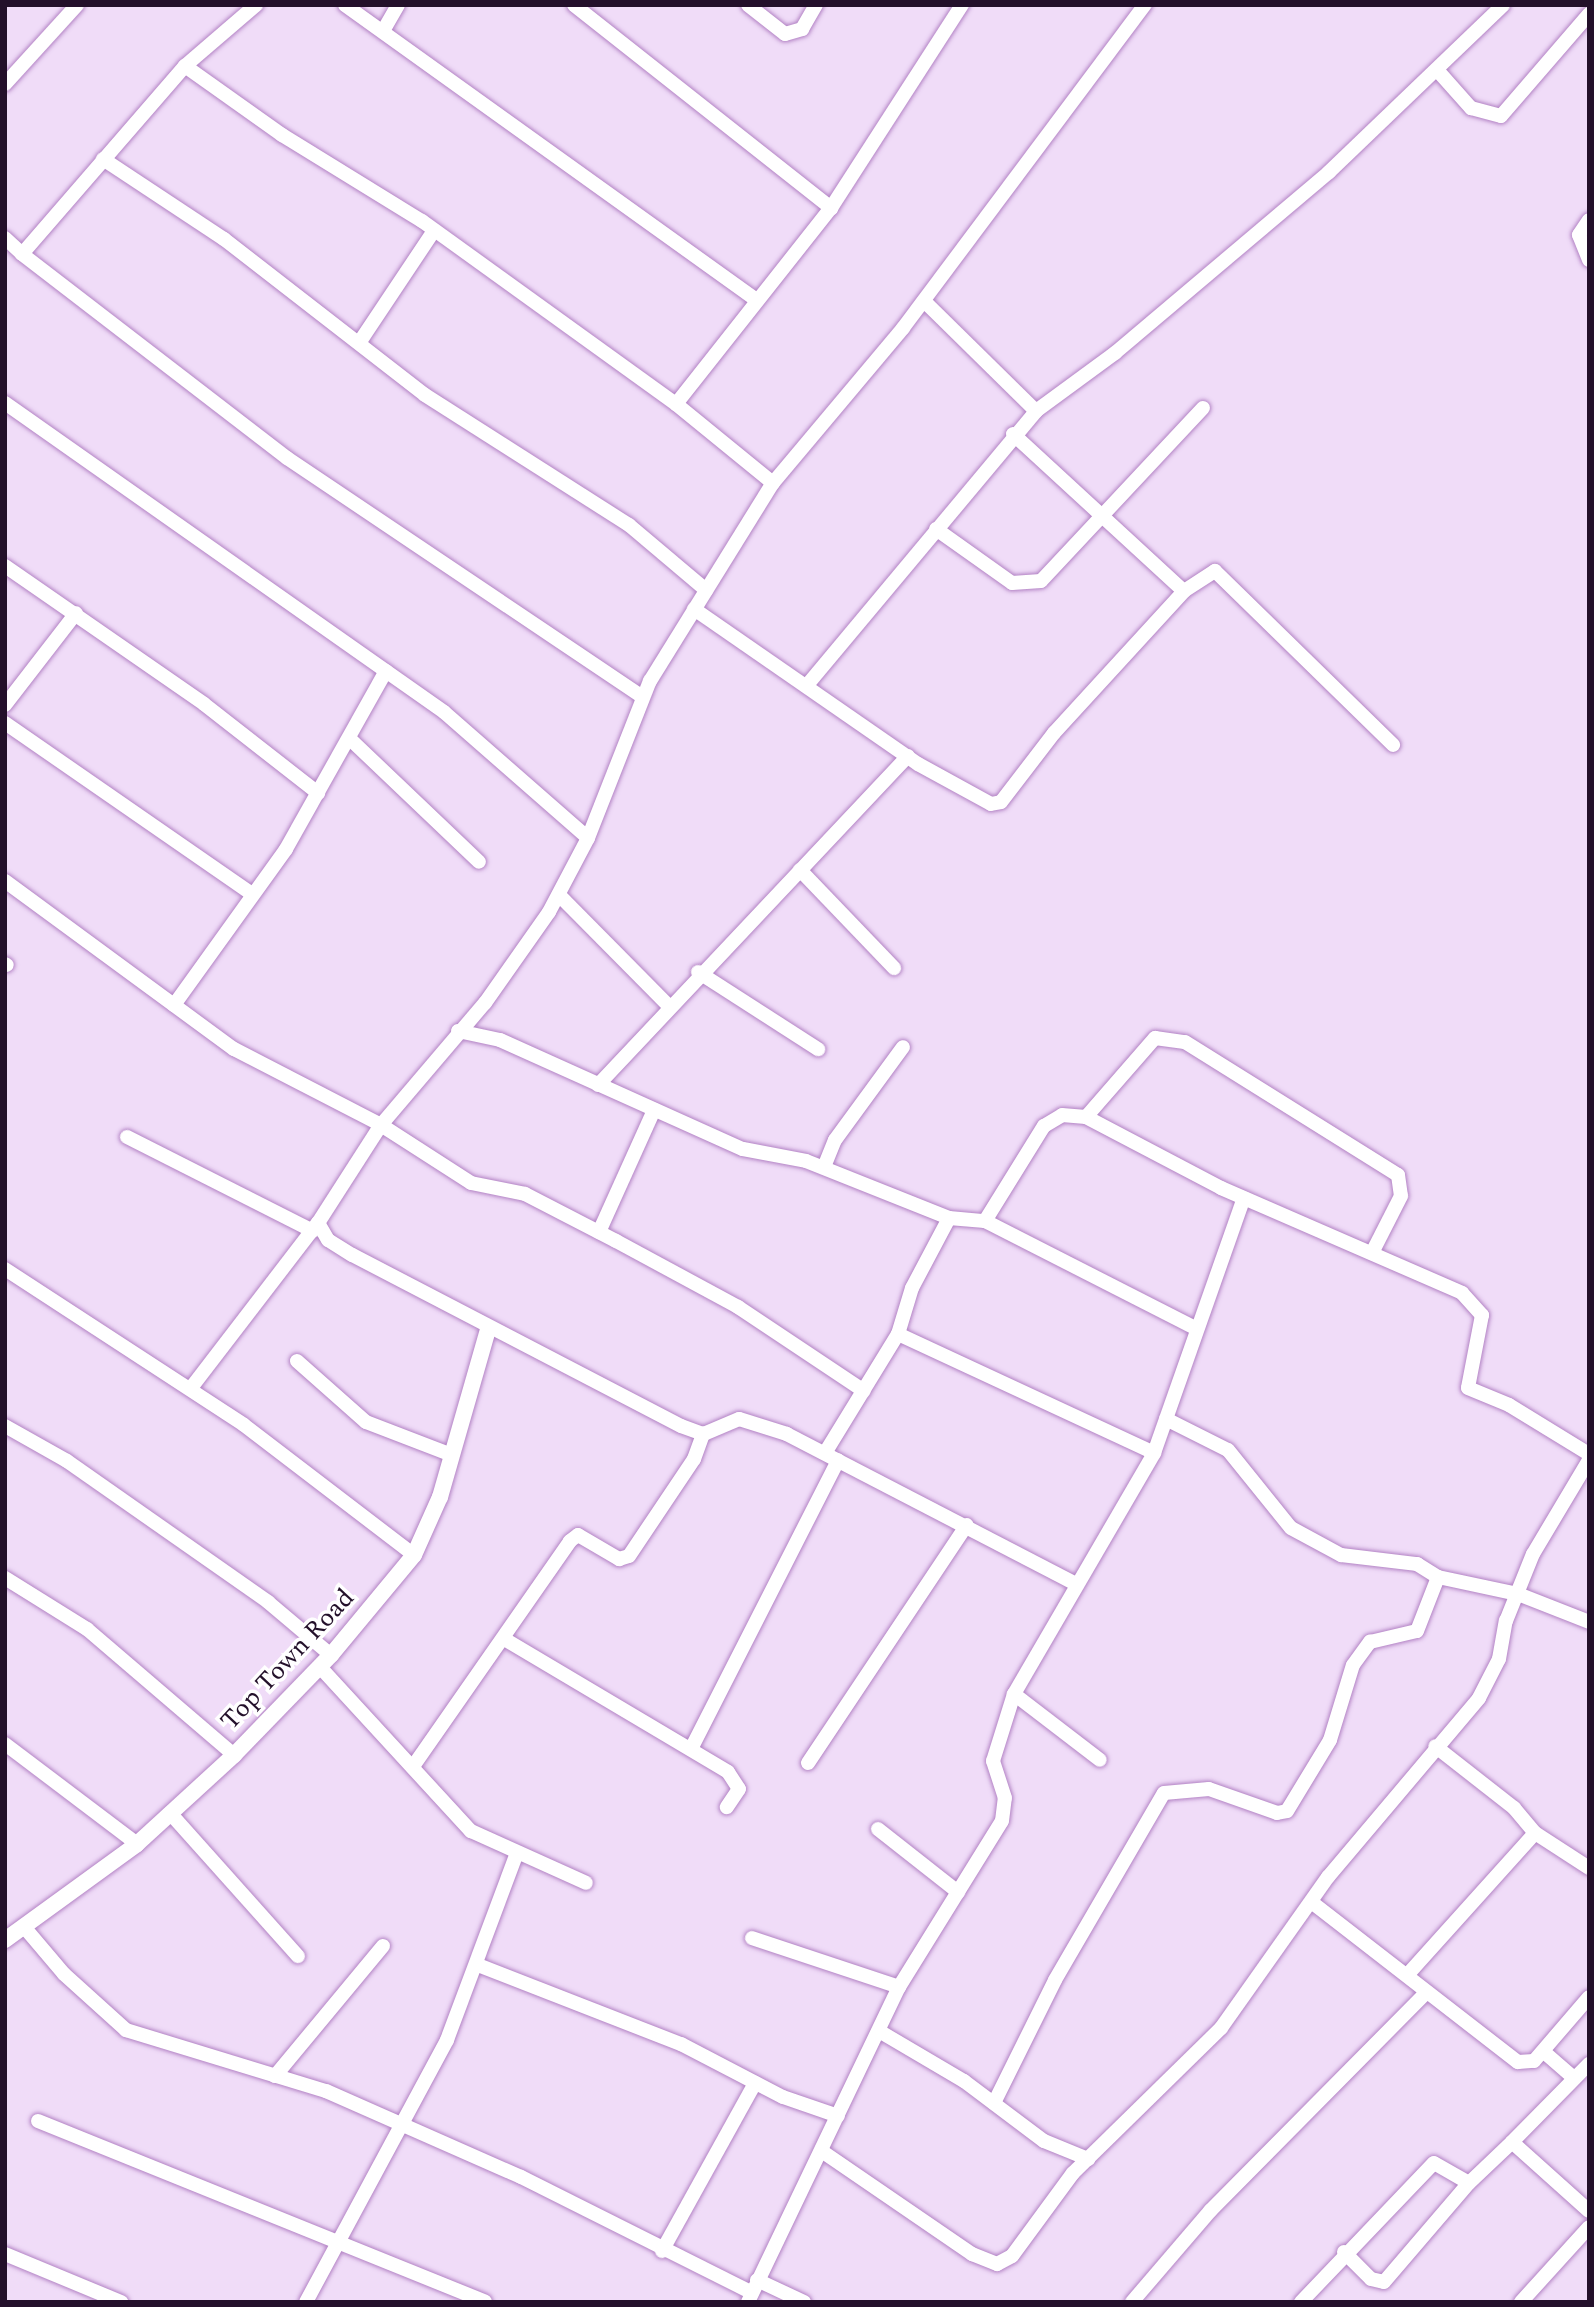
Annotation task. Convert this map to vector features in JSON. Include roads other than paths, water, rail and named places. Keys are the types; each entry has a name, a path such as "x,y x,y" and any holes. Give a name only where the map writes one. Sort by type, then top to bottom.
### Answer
{"street":[{"path":"5,84 77,5"},
{"path":"22,254 185,66 256,5"},
{"path":"345,5 755,299"},
{"path":"383,31 398,5"},
{"path":"574,5 831,208"},
{"path":"748,5 785,34 802,29 816,5"},
{"path":"676,404 755,299 831,208 961,5"},
{"path":"191,1388 315,1227 381,1125 458,1031 559,895 588,838 642,697 773,483 924,301 973,228 1086,90 1146,5"},
{"path":"808,684 1013,434 1036,411 1144,329 1437,71 1503,5"},
{"path":"1437,71 1471,108 1501,116 1589,14"},
{"path":"185,66 433,232 676,404 773,483"},
{"path":"103,159 361,340 425,395 629,525 706,590"},
{"path":"1589,220 1580,235 1589,260"},
{"path":"361,340 433,232"},
{"path":"5,238 22,254 287,458 642,697"},
{"path":"924,301 1036,411"},
{"path":"5,403 444,712 588,838"},
{"path":"936,529 1012,583 1028,585 1054,570 1203,408"},
{"path":"1013,434 1184,591"},
{"path":"5,566 76,613 318,793"},
{"path":"694,609 808,684 908,756 979,800 1001,802 1054,733 1184,591 1206,573 1224,576 1392,745"},
{"path":"5,705 76,613"},
{"path":"174,1005 252,894 318,793 386,671"},
{"path":"5,723 252,894"},
{"path":"350,739 479,862"},
{"path":"598,1086 698,972 908,756"},
{"path":"800,870 894,968"},
{"path":"5,881 234,1049 381,1125 471,1183 525,1194 738,1307 864,1391"},
{"path":"559,895 668,1005"},
{"path":"698,972 818,1049"},
{"path":"458,1031 500,1040 743,1149 824,1167 949,1218 985,1221 1195,1328"},
{"path":"1086,1116 1155,1038 1185,1042 1398,1175 1401,1196 1372,1252"},
{"path":"824,1167 835,1140 903,1047"},
{"path":"599,1232 654,1110"},
{"path":"985,1221 1044,1126 1062,1115 1086,1116 1244,1198 1444,1283 1476,1306 1482,1315 1468,1388 1589,1454"},
{"path":"127,1137 315,1227 328,1240 352,1255 488,1329 703,1434"},
{"path":"752,2291 823,2152 899,1987 1002,1821 1005,1798 993,1760 1014,1694 1154,1452 1195,1328 1244,1198"},
{"path":"691,1749 831,1456 864,1391 898,1334 912,1288 949,1218"},
{"path":"5,1269 191,1388 414,1555"},
{"name":"Top Town Road","path":"12,1932 137,1844 234,1755 326,1661 414,1555 452,1455 488,1329"},
{"path":"898,1334 1154,1452"},
{"path":"297,1361 366,1422 452,1455"},
{"path":"414,1765 506,1640 578,1535 619,1559 629,1556 694,1459 703,1434 738,1419 831,1456 1076,1584"},
{"path":"1166,1419 1228,1450 1300,1532 1341,1555 1417,1564 1438,1577 1518,1594 1589,1622"},
{"path":"5,1426 67,1461 117,1502 268,1602 326,1661 456,1818 516,1855 586,1883"},
{"path":"823,2152 920,2224 997,2264 1012,2256 1088,2159 1221,2028 1314,1904 1328,1877 1435,1746 1479,1698 1499,1659 1518,1594 1556,1507 1589,1460"},
{"path":"808,1763 967,1525"},
{"path":"994,2104 1055,1980 1164,1793 1209,1788 1270,1811 1287,1811 1330,1741 1353,1665 1370,1642 1417,1631 1438,1577"},
{"path":"5,1578 71,1617 234,1755"},
{"path":"506,1640 691,1749 735,1778 738,1789 726,1807"},
{"path":"1014,1694 1100,1760"},
{"path":"5,1744 137,1844"},
{"path":"1435,1746 1514,1808 1535,1833 1589,1868"},
{"path":"170,1813 298,1956"},
{"path":"878,1829 958,1892"},
{"path":"1409,1973 1535,1833"},
{"path":"306,2302 447,2040 478,1965 516,1855"},
{"path":"1314,1904 1409,1973 1427,1992 1518,2062 1534,2061 1544,2052 1589,1997"},
{"path":"12,1932 127,2030 327,2091 400,2126 521,2176 662,2251 752,2291 804,2302"},
{"path":"752,1938 899,1987"},
{"path":"275,2076 383,1946"},
{"path":"478,1965 681,2044 755,2083 838,2116"},
{"path":"1132,2302 1210,2211 1427,1992"},
{"path":"879,2031 994,2104 1044,2141 1088,2159"},
{"path":"1544,2052 1574,2078"},
{"path":"1345,2252 1371,2279 1384,2282 1469,2183 1589,2064"},
{"path":"662,2251 755,2083"},
{"path":"38,2121 485,2302"},
{"path":"1512,2142 1589,2211"},
{"path":"1301,2302 1345,2252 1434,2163 1469,2183"},
{"path":"1521,2302 1589,2227"},
{"path":"5,2254 121,2302"}]}
